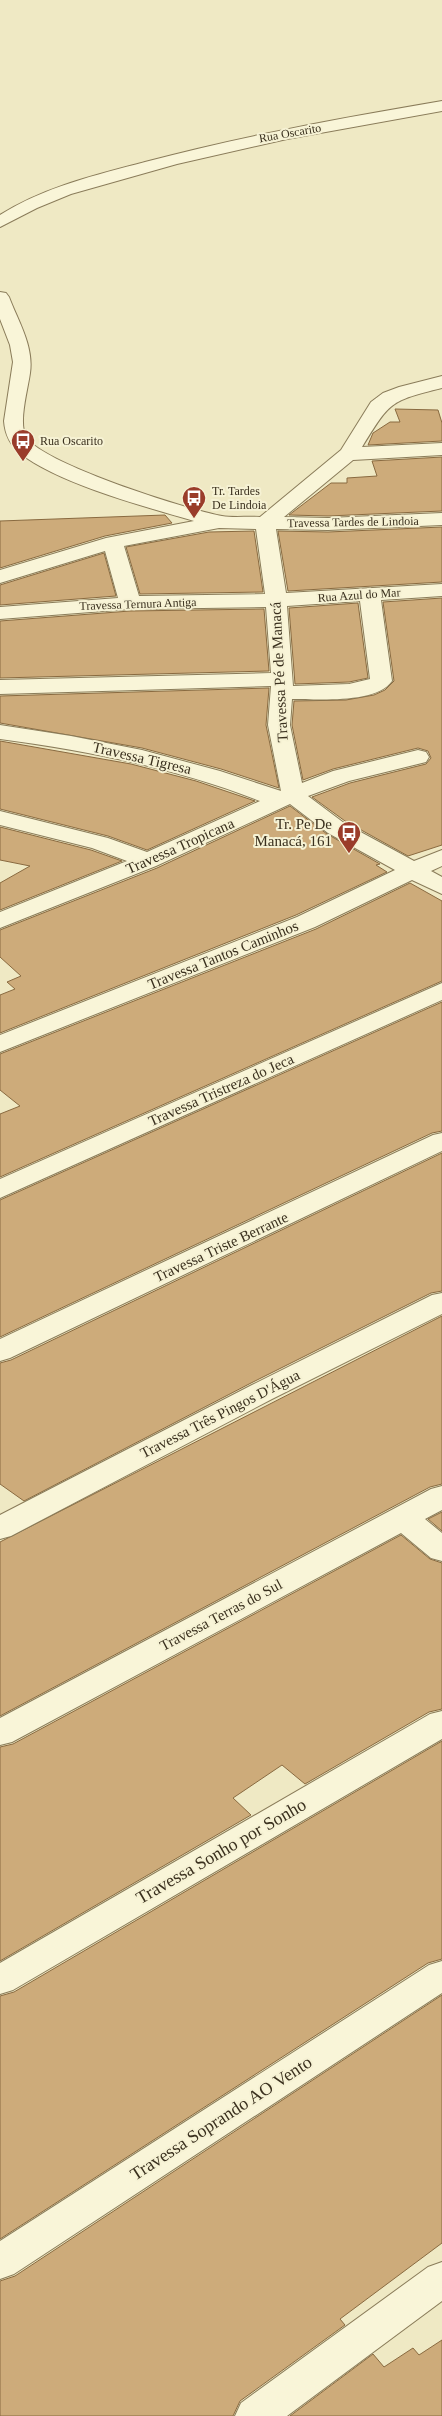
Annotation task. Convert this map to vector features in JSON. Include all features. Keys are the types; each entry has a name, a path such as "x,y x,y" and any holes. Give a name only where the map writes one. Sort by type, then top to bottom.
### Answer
{"street":[{"name":"Rua Oscarito","path":"0,222 38,202 91,182 183,157 250,140 442,106"},
{"path":"0,297 17,340 22,360 14,424 17,438 28,451 118,492 219,522"},
{"path":"265,523 348,454 378,406 390,397 406,391 442,382"},
{"path":"348,454 442,449"},
{"name":"Travessa Tardes de Lindoia","path":"219,522 328,524 442,520"},
{"path":"0,577 113,542 219,522"},
{"name":"Travessa Pé de Manacá","path":"265,523 276,600 282,686 279,725 286,797"},
{"path":"113,542 130,603"},
{"name":"Rua Azul do Mar","path":"276,600 442,590"},
{"path":"0,687 282,686 363,689 377,686 381,681 370,594"},
{"name":"Travessa Ternura Antiga","path":"0,613 130,603 276,600"},
{"name":"Travessa Tigresa","path":"0,732 57,740 190,769 286,797"},
{"name":"Travessa Tropicana","path":"0,920 148,861 286,797 341,776 418,757"},
{"path":"286,797 305,806 336,828 442,887"},
{"path":"0,818 100,843 148,861"},
{"name":"Travessa Tantos Caminhos","path":"0,1044 306,922 442,857"},
{"name":"Travessa Tristreza do Jeca","path":"0,1189 442,991"},
{"name":"Travessa Triste Berrante","path":"0,1351 442,1141"},
{"name":"Travessa Três Pingos D'Água","path":"0,1528 270,1388 442,1302"},
{"name":"Travessa Terras do Sul","path":"0,1733 442,1497"},
{"path":"403,1518 442,1550"},
{"name":"Travessa Sonho por Sonho","path":"0,1980 442,1722"},
{"name":"Travessa Soprando AO Vento","path":"0,2262 442,1975"},
{"path":"255,2416 442,2280"}],"building":[{"path":"395,409 438,410 442,423 442,441 368,445 373,433 390,422 400,422"},
{"path":"442,457 442,511 328,516 289,515 331,483 347,483 347,478 377,476 372,461"},
{"path":"165,515 172,523 105,536 0,568 0,521"},
{"path":"442,527 442,582 288,591 278,531 328,532"},
{"path":"254,531 263,592 140,594 126,547 209,532"},
{"path":"104,553 116,596 0,605 0,585"},
{"path":"442,598 442,845 408,856 345,821 312,797 350,783 426,764 431,758 428,751 418,748 333,769 303,780 292,725 294,701 346,700 374,695 385,690 394,681 383,602"},
{"path":"358,603 368,678 349,682 295,684 289,608"},
{"path":"264,609 269,671 0,678 0,621 130,611"},
{"path":"269,688 266,725 279,788 221,769 142,748 0,723 0,696"},
{"path":"0,741 131,764 196,781 255,801 147,850 108,836 0,809"},
{"path":"290,806 327,834 380,864 376,865 387,872 296,915 0,1033 0,995 15,989 7,982 21,976 0,957 0,930 157,868"},
{"path":"0,827 91,850 122,861 0,910 0,883 30,866 0,860"},
{"path":"410,883 442,901 442,981 0,1177 0,1114 20,1106 0,1090 0,1054 316,929"},
{"path":"442,1002 442,1131 432,1133 0,1337 0,1200"},
{"path":"442,1153 442,1291 431,1293 251,1383 24,1501 0,1484 0,1363 11,1360"},
{"path":"442,1316 442,1484 430,1487 0,1716 0,1542"},
{"path":"442,1512 442,1531 428,1519"},
{"path":"401,1535 430,1559 442,1563 442,1709 429,1712 305,1784 282,1765 233,1798 251,1815 0,1961 0,1747 13,1744"},
{"path":"442,1741 442,1959 428,1963 0,2239 0,1996 14,1992"},
{"path":"442,1995 442,2243 340,2319 345,2325 240,2401 233,2416 0,2416 0,2281 15,2276"},
{"path":"442,2340 442,2416 290,2416 373,2354 384,2367 413,2348 419,2355"}],"place":[{"name":"Rua Oscarito","path":"23,462"},
{"name":"Tr. Tardes De Lindoia","path":"194,519"},
{"name":"Tr. Pe De Manacá, 161","path":"349,854"}]}
